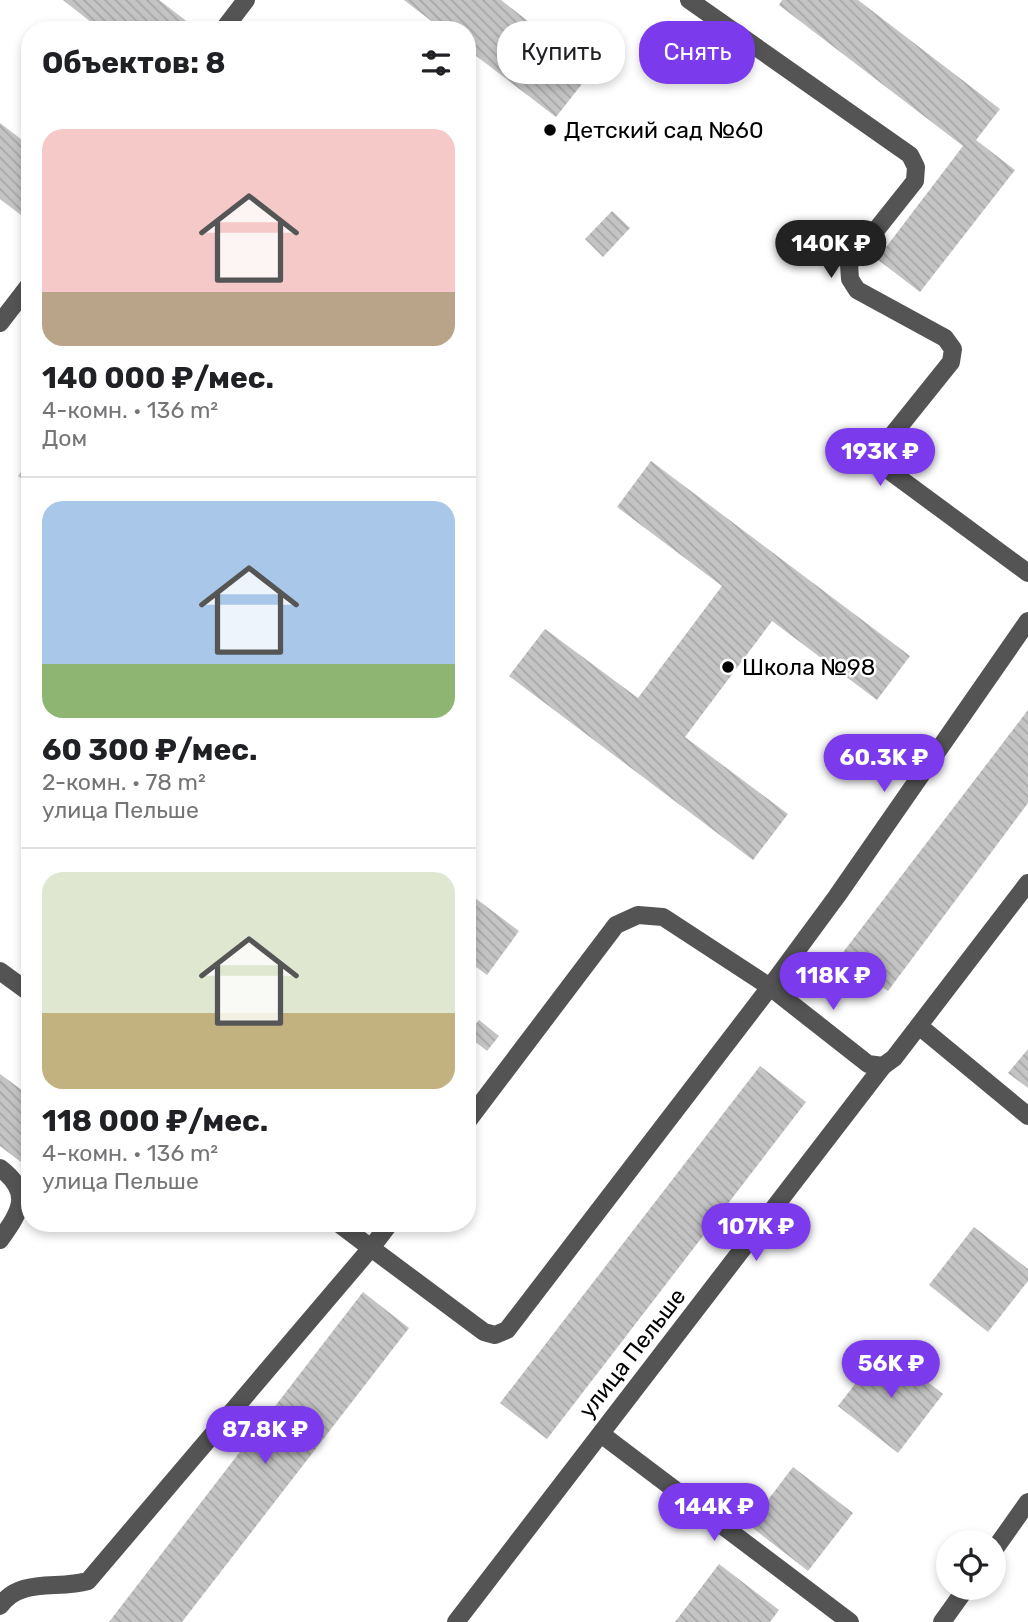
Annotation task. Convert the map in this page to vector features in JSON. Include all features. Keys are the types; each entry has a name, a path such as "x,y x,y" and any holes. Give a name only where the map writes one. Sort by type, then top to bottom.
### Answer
{"street":[{"path":"230,21 246,0"},
{"path":"689,0 910,155 916,167 915,181 849,264 850,279 857,290 945,338 953,349 951,362 890,438 882,454 891,471 1028,573"},
{"path":"0,323 21,296"},
{"path":"350,1232 484,1332 495,1335 507,1330 770,987 853,873 1028,621"},
{"name":"улица Пельше","path":"456,1622 883,1066 894,1058 1028,883"},
{"path":"476,1110 616,925 638,915 663,918 770,987 868,1064 883,1066"},
{"path":"0,971 21,986"},
{"path":"919,1026 1028,1116"},
{"path":"0,1168 9,1175 20,1194 19,1214 0,1240"},
{"path":"0,1606 8,1594 30,1586 70,1586 88,1581 384,1232"},
{"path":"601,1434 850,1622"},
{"path":"1006,1533 1028,1502"},
{"path":"942,1622 958,1600"}],"building":[{"path":"63,0 159,0 186,21 90,21"},
{"path":"404,0 501,0 528,21 497,21 497,72 476,56 476,21 431,21"},
{"path":"782,0 858,0 1000,109 976,140 1015,170 920,292 877,259 963,146 779,5"},
{"path":"513,84 582,84 556,117"},
{"path":"0,123 21,139 21,215 0,199"},
{"path":"612,211 630,228 603,257 585,239"},
{"path":"651,461 910,656 877,700 772,621 685,737 788,814 753,860 509,676 545,629 638,698 722,586 617,507"},
{"path":"1028,710 1028,803 888,991 841,955"},
{"path":"476,899 519,931 487,975 476,967"},
{"path":"479,1020 499,1036 487,1051 476,1042 476,1024"},
{"path":"1028,1049 1028,1088 1008,1073"},
{"path":"760,1066 806,1102 547,1439 500,1403"},
{"path":"0,1074 21,1089 21,1162 0,1146"},
{"path":"974,1227 1028,1269 1028,1281 988,1332 929,1285"},
{"path":"363,1292 409,1328 182,1622 109,1622"},
{"path":"883,1348 943,1394 898,1453 838,1406"},
{"path":"793,1467 853,1513 808,1571 749,1525"},
{"path":"719,1564 779,1610 770,1622 675,1622"}],"place":[{"name":"Детский сад №60","path":"550,130"},
{"name":"Школа №98","path":"728,667"}]}
